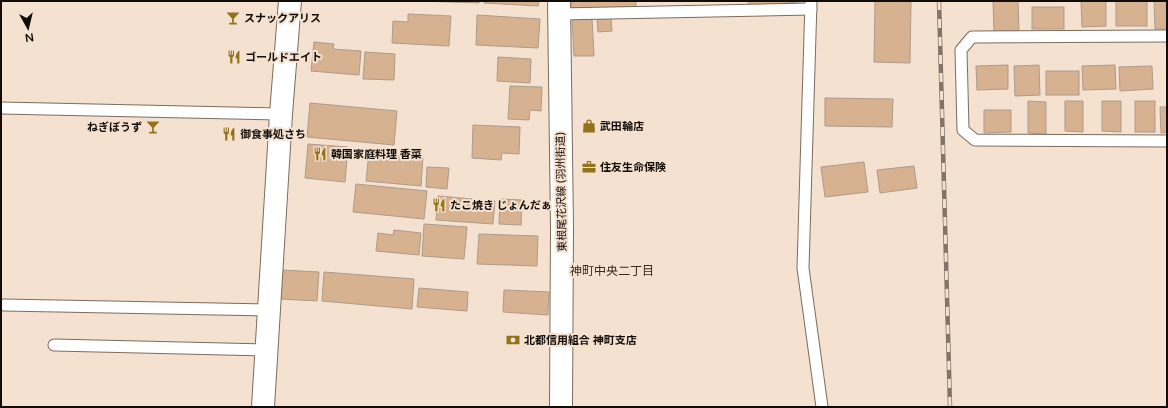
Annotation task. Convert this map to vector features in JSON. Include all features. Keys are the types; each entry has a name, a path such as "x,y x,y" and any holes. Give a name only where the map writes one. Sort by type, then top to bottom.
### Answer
{"street":[{"path":"263,407 281,114 290,1"},
{"name":"東根尾花沢線 (羽州街道)","path":"559,7 562,228 561,407"}],"lane":[{"path":"559,7 811,5 803,268 822,407"},
{"path":"1167,36 972,37 962,50 963,130 975,140 1167,141"},
{"path":"1,108 281,114"},
{"path":"4,305 268,310"},
{"path":"54,345 266,350"}],"building":[{"path":"419,1 479,1 479,3"},
{"path":"484,1 539,1 538,6 484,3"},
{"path":"571,1 636,1 636,9 571,8"},
{"path":"748,1 807,1 749,7"},
{"path":"875,1 911,1 910,63 874,62"},
{"path":"993,1 1018,1 1019,31 994,31"},
{"path":"1081,1 1106,1 1106,26 1082,27"},
{"path":"1116,1 1147,1 1147,26 1116,26"},
{"path":"1154,1 1167,1 1167,29 1155,29"},
{"path":"1032,7 1064,7 1064,29 1032,29"},
{"path":"408,14 451,16 449,46 392,43 393,21 408,22"},
{"path":"477,15 540,19 538,48 476,45"},
{"path":"611,17 612,31 598,32 597,18"},
{"path":"572,18 592,18 594,56 574,56"},
{"path":"314,42 334,44 333,49 361,51 359,75 311,71"},
{"path":"365,52 395,54 394,80 363,79"},
{"path":"498,57 531,59 530,83 497,81"},
{"path":"1008,65 1008,89 977,90 976,66"},
{"path":"1039,65 1040,95 1015,96 1014,66"},
{"path":"1115,65 1116,89 1083,90 1082,66"},
{"path":"1152,66 1153,89 1120,91 1119,67"},
{"path":"1046,71 1079,71 1079,95 1046,95"},
{"path":"510,86 542,87 541,111 530,110 529,120 508,119"},
{"path":"825,98 893,99 892,127 825,126"},
{"path":"1028,101 1046,102 1046,134 1028,133"},
{"path":"1065,101 1083,101 1083,132 1065,131"},
{"path":"1102,101 1121,101 1121,132 1102,131"},
{"path":"1135,101 1155,101 1155,132 1135,132"},
{"path":"310,103 397,111 394,145 307,137"},
{"path":"1160,107 1167,107 1167,132 1161,133"},
{"path":"984,110 1011,110 1011,132 984,133"},
{"path":"473,125 520,127 519,154 502,153 501,160 472,158"},
{"path":"308,144 348,147 345,182 305,178"},
{"path":"369,152 423,157 421,186 366,181"},
{"path":"864,162 868,192 825,197 821,167"},
{"path":"914,166 917,188 880,193 877,170"},
{"path":"427,167 449,168 447,189 426,187"},
{"path":"356,184 427,191 424,219 353,212"},
{"path":"438,196 495,201 493,224 436,220"},
{"path":"500,199 522,200 521,225 499,224"},
{"path":"424,224 467,227 464,259 422,256"},
{"path":"394,230 421,233 419,255 376,251 378,233 393,235"},
{"path":"479,234 538,236 537,266 477,264"},
{"path":"283,270 319,272 317,301 280,299"},
{"path":"324,272 414,279 412,309 322,301"},
{"path":"419,288 468,292 467,311 417,307"},
{"path":"504,290 549,292 548,315 503,312"}],"railway":[{"path":"939,1 950,407"}],"place":[{"name":"スナックアリス","path":"233,18"},
{"name":"ゴールドエイト","path":"234,57"},
{"name":"武田輪店","path":"589,126"},
{"name":"ねぎぼうず","path":"153,127"},
{"name":"御食事処さち","path":"229,134"},
{"name":"韓国家庭料理 香菜","path":"320,154"},
{"name":"住友生命保険","path":"589,167"},
{"name":"たこ焼き じょんだぁ","path":"439,205"},
{"name":"北都信用組合 神町支店","path":"513,340"}],"district":[{"name":"神町中央二丁目","path":"612,271"}]}
